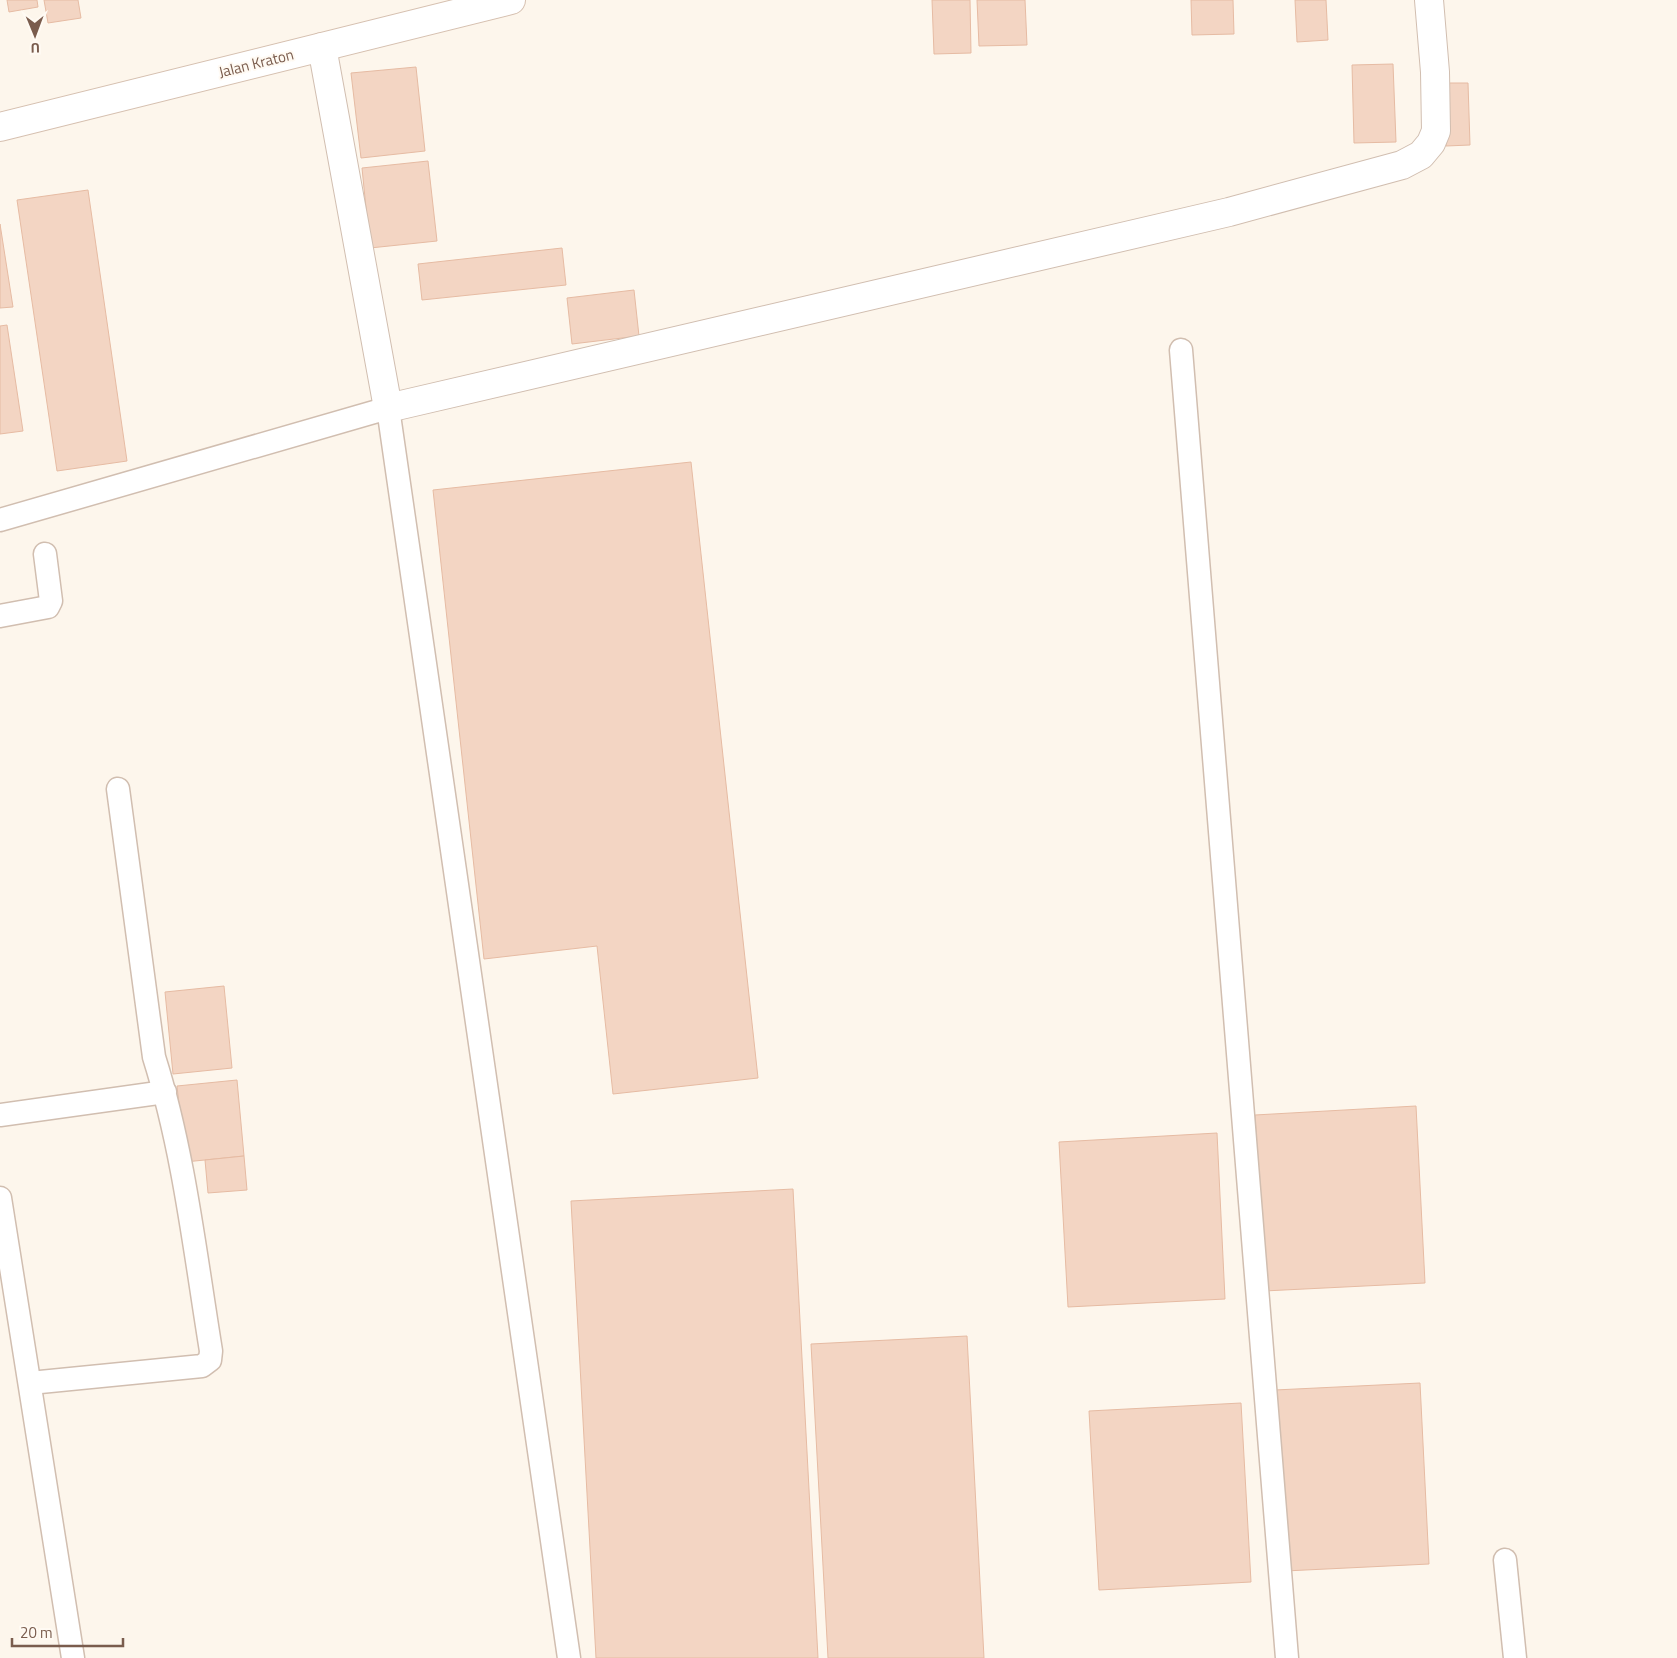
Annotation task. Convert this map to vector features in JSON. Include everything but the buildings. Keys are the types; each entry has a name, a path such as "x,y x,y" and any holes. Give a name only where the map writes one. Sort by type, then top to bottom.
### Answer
{"street":[{"name":"Jalan Kraton","path":"0,127 511,0"},
{"path":"322,47 388,408 1229,212 1402,165 1421,155 1431,143 1436,131 1435,72 1429,0"}],"lane":[{"path":"1181,350 1287,1658"},
{"path":"0,520 388,408 569,1658"},
{"path":"0,616 48,607 50,601 45,554"},
{"path":"30,1383 202,1366 210,1360 211,1351 182,1177 165,1092 154,1057 118,789"},
{"path":"0,1115 165,1092"},
{"path":"0,1198 73,1658"},
{"path":"1505,1560 1515,1658"}]}
